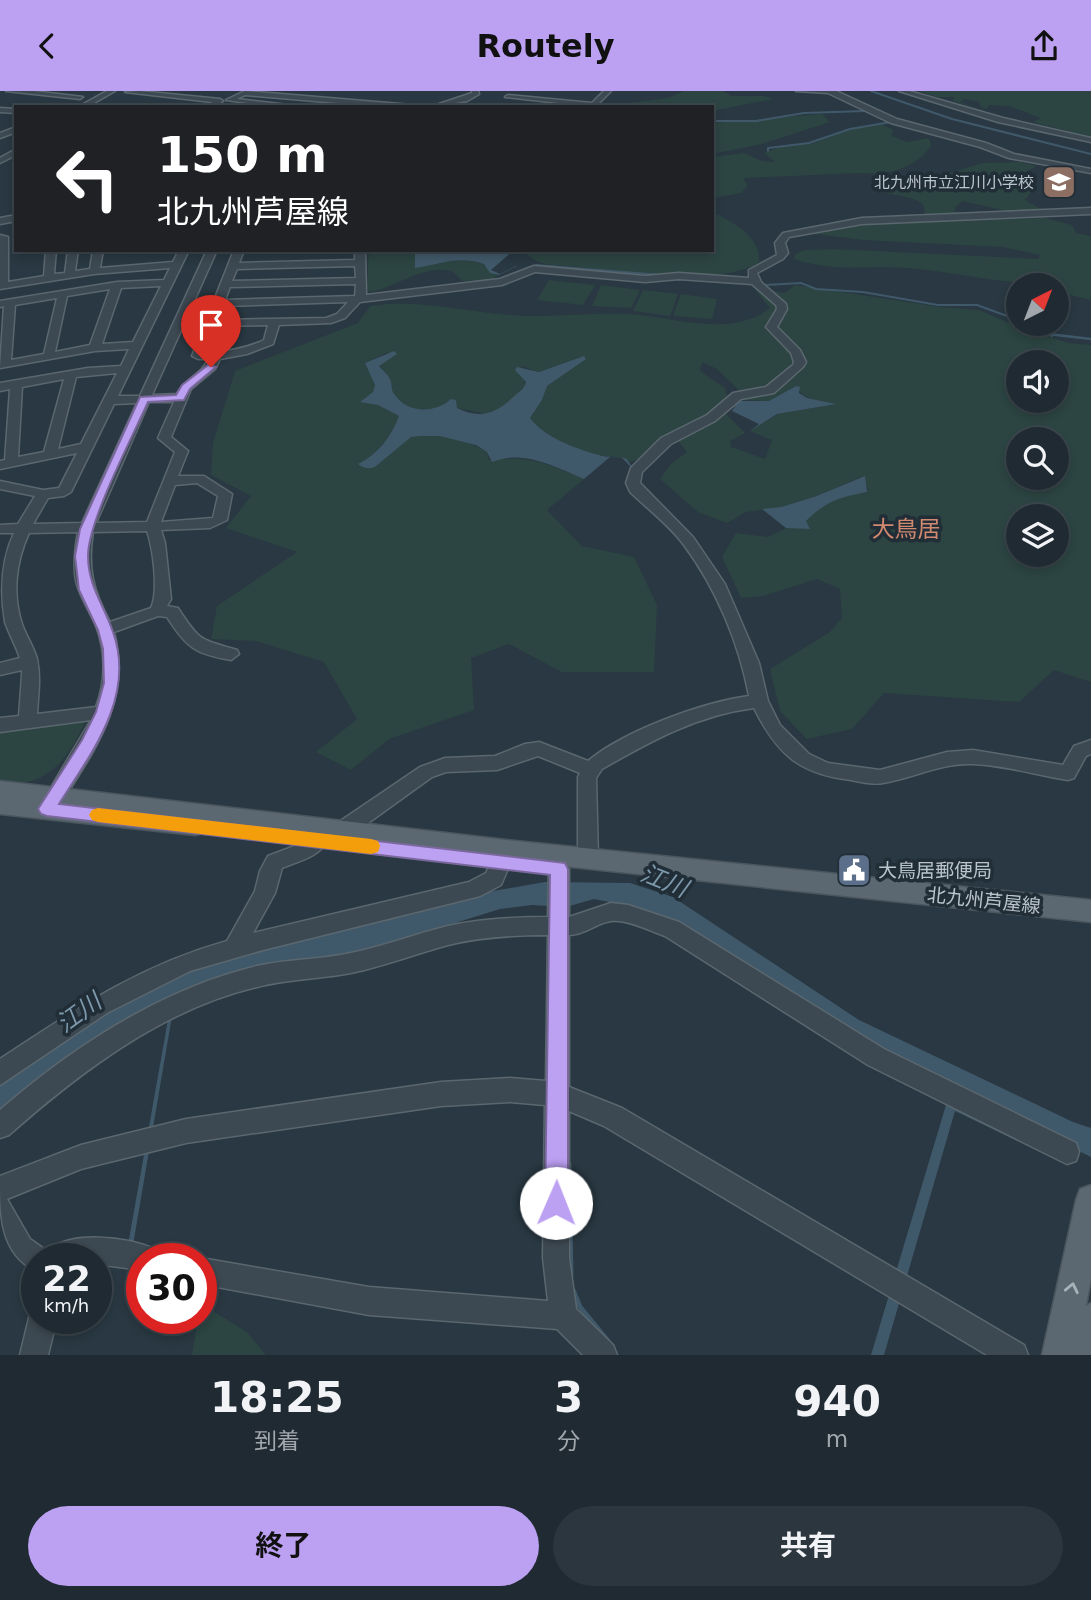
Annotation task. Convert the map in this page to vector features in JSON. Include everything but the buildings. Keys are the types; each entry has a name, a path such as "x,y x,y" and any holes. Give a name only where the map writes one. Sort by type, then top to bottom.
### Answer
{"main road":[{"name":"北九州芦屋線","path":"0,790 51,802 318,840 504,855 588,858 1091,911"},
{"name":"北九州芦屋線","path":"0,805 51,802 343,830 504,855 559,876 1091,925"},
{"path":"1059,1355 1089,1216"},
{"path":"1084,1355 1091,1320"}],"street":[{"path":"9,91 80,97"},
{"path":"63,105 92,91"},
{"path":"85,105 112,91"},
{"path":"222,91 238,91"},
{"path":"343,105 364,91"},
{"path":"442,105 465,100 474,96 475,91"},
{"path":"504,103 515,91"},
{"path":"523,91 601,99"},
{"path":"594,105 608,91"},
{"path":"799,91 828,91 894,121 983,145 1012,156 1091,171"},
{"path":"902,91 1002,120 1091,139"},
{"path":"104,105 129,92 220,101 213,105"},
{"path":"913,92 1006,119 1091,139"},
{"path":"282,105 229,100 244,93 329,95 376,105 391,95"},
{"path":"126,101 169,105"},
{"path":"504,103 563,105"},
{"path":"1091,211 972,216 930,221 862,221 786,236 780,243 783,253 780,257 753,270 755,281 781,305 782,309 771,327 798,355 800,362 797,367 770,390 737,396 711,418 666,441 636,471 633,483 635,489 688,540 717,584 751,663 759,701 773,729 788,747 803,759 825,770 880,777 897,775 947,759 973,757 1068,773 1080,751 1091,747"},
{"path":"2,238 1,286 138,262 177,265"},
{"path":"49,278 51,252"},
{"path":"70,274 73,252"},
{"path":"94,271 98,252"},
{"path":"167,283 183,252"},
{"path":"51,802 89,743 104,712 112,683 111,649 86,590 81,556 86,529 144,399 199,294 211,252"},
{"path":"0,485 43,494 64,492 136,345 234,266 238,252"},
{"path":"211,323 327,321 341,316 361,295 360,252"},
{"path":"234,266 360,263"},
{"path":"136,345 95,348 2,364 5,303 117,285 167,283 199,294 355,300 502,282 534,269 645,279 679,276 755,281"},
{"path":"199,294 361,281"},
{"path":"95,348 117,285"},
{"path":"50,355 63,293"},
{"path":"199,294 211,323 198,356 240,355 269,342 274,322"},
{"path":"157,611 163,600 158,543 152,526 182,451 164,438 186,387 211,367 215,356"},
{"path":"0,387 71,373 125,369"},
{"path":"50,454 71,373"},
{"path":"16,384 5,464 86,446"},
{"path":"110,400 180,398"},
{"path":"0,529 210,524 220,520 225,494 200,479 171,481"},
{"path":"27,721 29,662 7,624 4,587 20,530 43,494"},
{"path":"105,630 157,611 172,612 191,642 202,649 231,654"},
{"path":"0,669 29,662"},
{"path":"588,858 587,778 596,764 680,719 702,711 759,701"},
{"path":"0,725 104,712"},
{"path":"343,830 426,772 444,765 497,763 531,749 539,749 592,770"},
{"path":"234,948 265,893 275,862 307,850 318,840"},
{"path":"0,1073 99,1006 150,978 187,962 234,948 473,890 494,879 504,855"},
{"path":"559,876 556,1258 563,1316 603,1355"},
{"path":"0,1126 39,1092 89,1056 169,1008 208,991 258,976 351,963 451,935 557,917 576,926 611,912 628,914 671,929 876,1057 1067,1152"},
{"path":"0,1189 81,1157 186,1131 441,1094 510,1090 558,1094 613,1117 1014,1355"},
{"path":"0,1209 21,1248"},
{"path":"217,1274 369,1301 563,1316"},
{"path":"34,1355 39,1334"}],"green space":[{"path":"684,91 723,91 731,96 764,96 773,99 714,111 714,105 613,105 668,98"},
{"path":"919,91 1091,91 1091,137 1033,122 1041,118 1009,106 988,105 987,109 981,107 979,102 965,99 960,102 988,112 953,101 954,97 936,97"},
{"path":"822,114 830,122 762,144 714,154 714,123"},
{"path":"882,124 893,130 892,136 907,142 929,138 931,146 917,160 890,172 743,178 748,186 741,193 714,198 714,157 744,153 762,161 775,162 764,153 783,146 811,144 853,129"},
{"path":"1019,162 1037,166 1016,177 1035,187 1025,200 1041,209 1011,212 962,201 954,214 925,215 923,204 918,201 874,190 893,182 944,175 982,163"},
{"path":"714,213 736,225 750,237 758,253 759,262 743,270 722,274 674,276 539,262 522,252 714,252"},
{"path":"1045,218 1072,225 1076,233 1091,236 1091,300 1069,295 1069,273 1006,273 1006,281 906,268 824,266 794,259 795,254 805,250 834,249 1038,259 1040,255 1003,247 863,240 814,234 855,225"},
{"path":"369,252 415,252 416,268 445,260 467,260 484,264 494,274 499,275 490,280 463,281 452,271 441,270 420,274 379,290 369,292"},
{"path":"549,280 595,285 583,305 537,300"},
{"path":"601,285 640,290 631,308 592,306"},
{"path":"795,285 940,307 979,310 1006,322 1006,336 1047,336 1069,343 1091,345 1091,682 1054,670 1019,702 884,693 852,729 807,739 780,711 770,669 830,632 842,618 840,589 817,579 763,596 741,598 722,557 736,533 768,537 789,527 810,529 806,521 825,505 849,494 865,493 868,489 861,477 814,497 781,507 746,512 727,523 698,512 660,479 671,464 687,452 672,433 640,459 630,462 570,446 543,431 530,418 542,400 547,386 585,359 581,357 539,372 521,366 525,386 503,408 487,414 457,408 456,400 451,399 430,409 407,406 394,395 388,375 379,365 386,360 388,352 365,363 375,384 373,392 361,402 378,405 399,416 383,444 358,464 376,466 406,439 429,434 471,444 487,452 489,460 527,460 584,479 547,510 582,546 634,557 657,605 654,672 562,672 509,644 471,658 474,710 389,739 351,770 316,752 357,719 324,662 256,641 211,639 217,606 297,552 226,528 251,496 211,475 213,443 235,371 358,323 370,306 422,305 523,316 625,314 718,324 736,323 770,308 753,287 785,293","holes":["702,362 717,369 742,393 741,400 769,401 796,386 808,397 834,404 778,414 750,431 772,440 765,459 731,447 730,441 745,433 719,407 727,397 725,388 700,371"]},
{"path":"643,290 678,294 670,316 633,311"},
{"path":"681,294 717,299 712,319 673,316"},
{"path":"81,719 85,722 78,736 53,769 30,781 0,783 0,730"},
{"path":"217,1313 247,1332 266,1355 192,1355 195,1334 217,1334"}],"water":[{"path":"415,252 512,252 491,270 500,274 517,266 499,275 490,273 484,264 466,260 415,268"},
{"path":"394,351 397,354 379,366 389,377 393,391 407,406 430,409 451,399 456,400 457,408 479,414 500,408 522,389 526,382 515,370 517,367 539,372 584,356 586,359 547,386 542,400 530,418 543,431 571,446 614,457 610,457 584,479 539,461 515,457 492,462 487,452 476,445 440,436 420,436 411,437 376,466 364,467 358,464 383,444 399,416 378,405 360,402 373,392 375,385 365,363"},
{"path":"796,386 800,387 799,393 807,398 836,404 777,414 750,431 759,424 732,411 739,401 769,401"},
{"path":"622,458 627,459 632,467 627,484 630,466"},
{"path":"865,476 867,492 842,498 821,508 806,521 810,529 786,528 762,509 781,507 814,497"},
{"path":"545,882 630,883 673,897 859,1020 1073,1122 1091,1128 1091,1157 1061,1142 1063,1163 955,1111 884,1355 871,1355 946,1105 815,1033 658,932 615,921 634,907 594,899 566,907 532,905 500,909 343,956 252,970 0,1117 0,1083 132,997 170,977 237,954 493,891"},
{"path":"515,933 454,942 355,971 256,984 221,994 254,982 353,968 459,939"},
{"path":"216,996 172,1016 133,1243 128,1243 169,1014"}],"waterway":[{"path":"871,91 952,119 1091,154"},
{"path":"714,121 756,121 804,113 865,111"},
{"path":"768,151 768,148 809,143 850,129 891,122"},
{"path":"536,265 661,275"},
{"path":"735,278 752,279"},
{"path":"759,282 765,285 801,283 816,289 863,292 938,305 977,305 1006,316"},
{"path":"1065,336 1091,339"},
{"path":"569,1164 571,1276"},
{"path":"573,1290 580,1307 608,1341"}],"slow traffic":[{"path":"98,815 371,846"}],"place":[{"name":"北九州市立江川小学校","path":"1059,182"},
{"name":"大鳥居郵便局","path":"854,870"}],"district":[{"name":"大鳥居","path":"906,529"}],"route":[{"path":"211,367 186,387 180,398 144,399 86,529 81,556 86,590 111,649 112,683 104,712 89,743 47,809 559,869 556,1203"}],"water label":[{"name":"江川","path":"664,881"},
{"name":"江川","path":"79,1013"}]}
